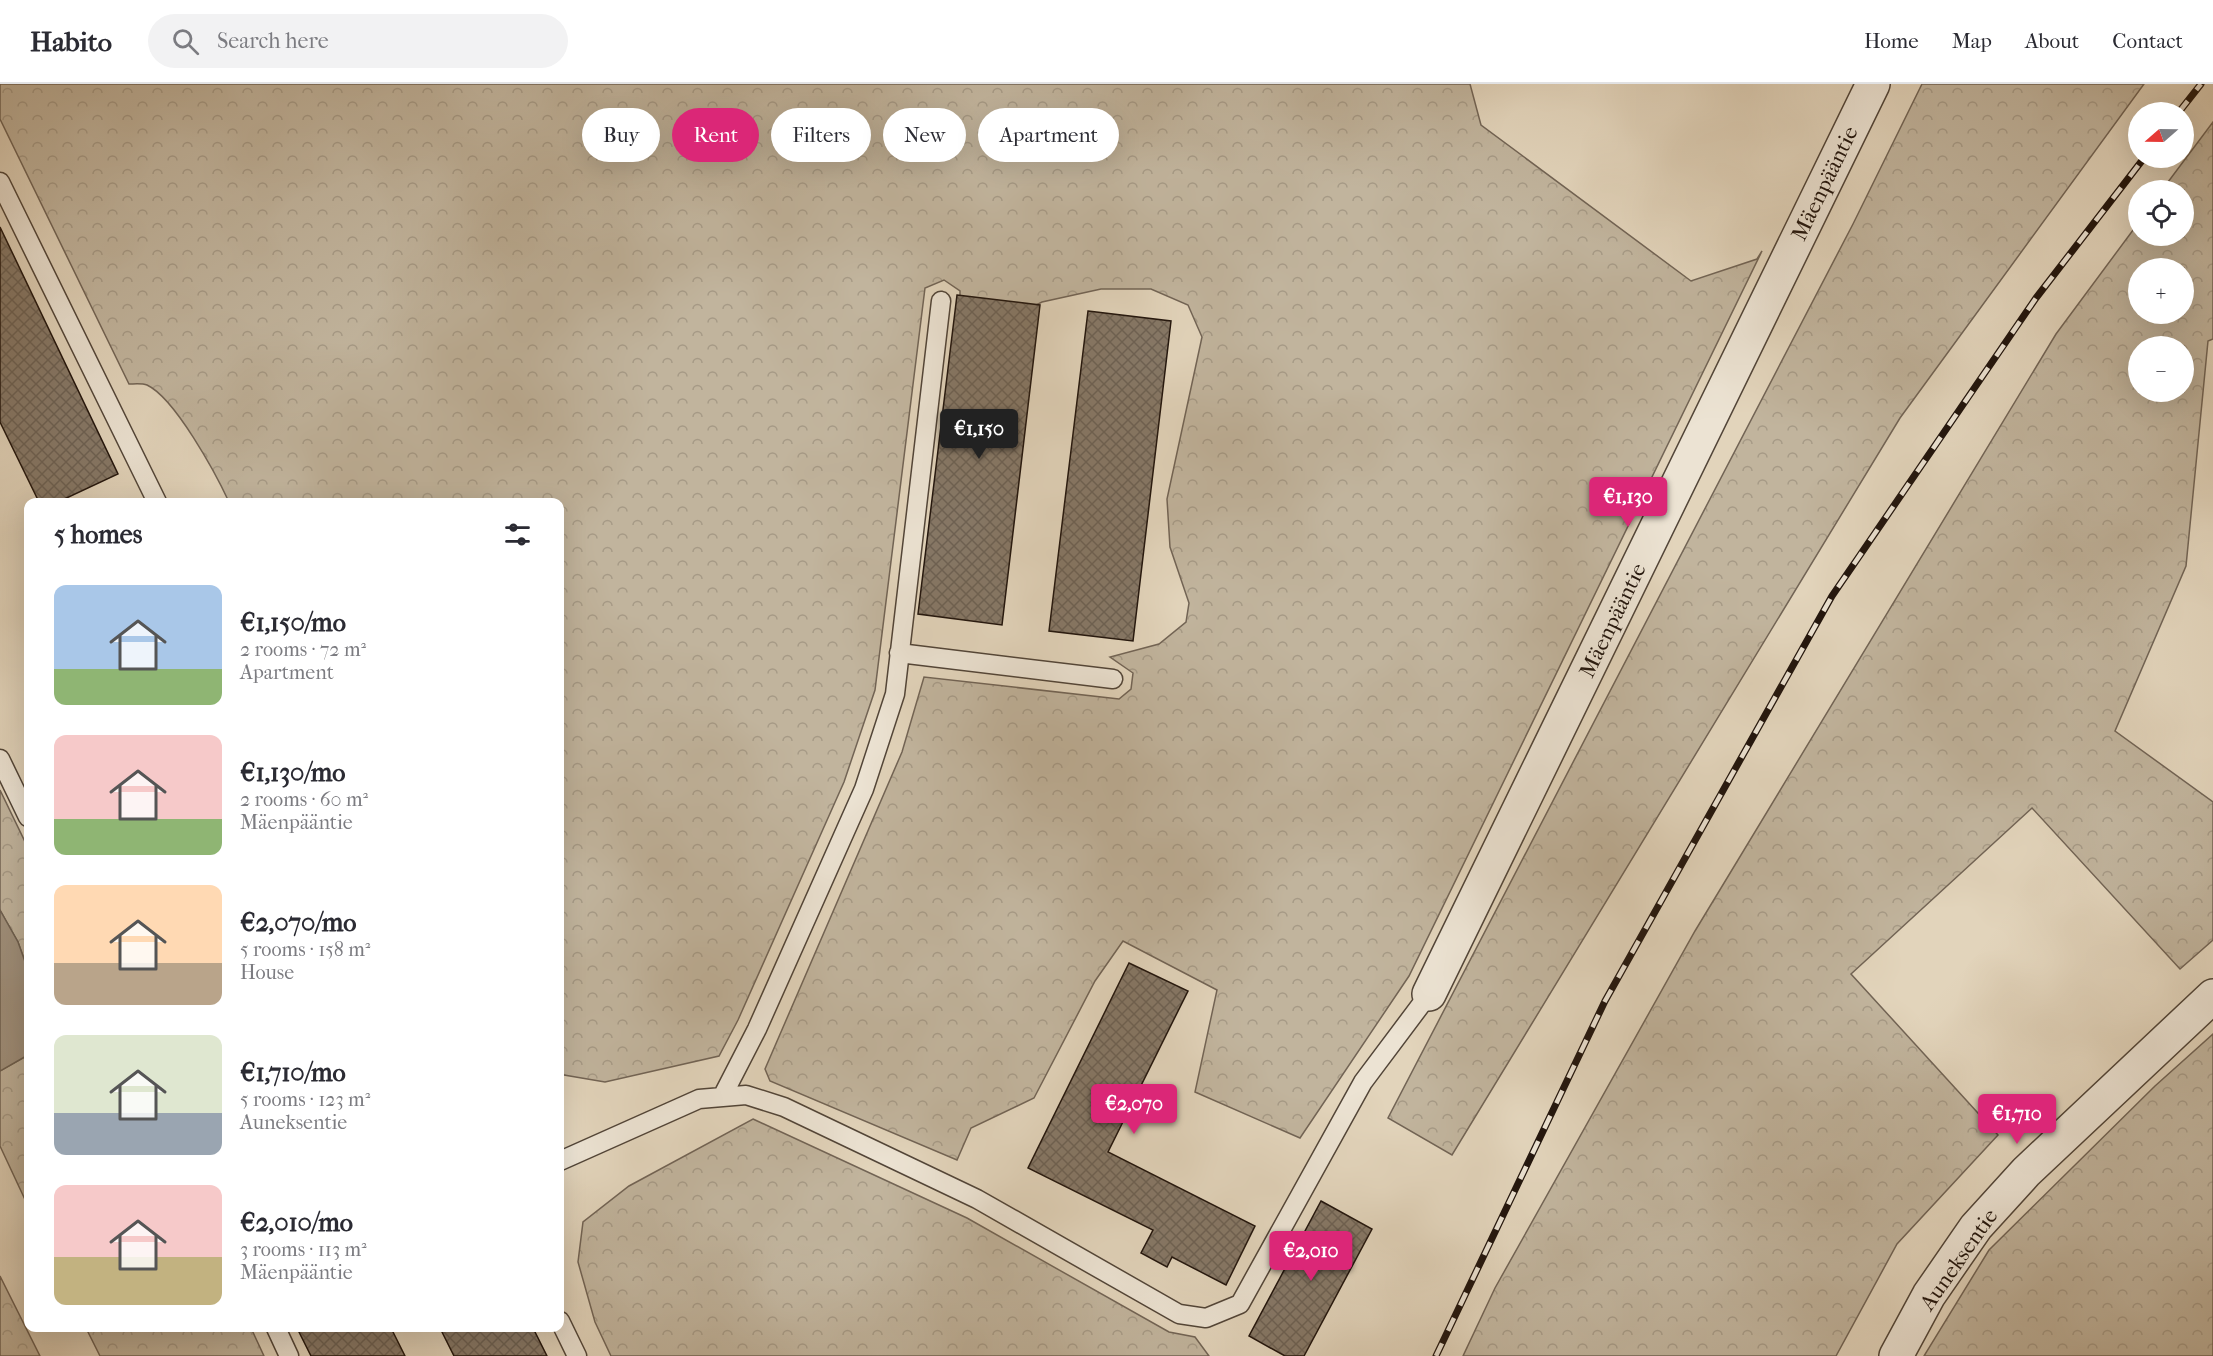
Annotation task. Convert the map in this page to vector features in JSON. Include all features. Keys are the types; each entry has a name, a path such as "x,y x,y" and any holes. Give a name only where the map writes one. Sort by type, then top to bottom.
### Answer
{"street":[{"name":"Mäenpääntie","path":"1430,994 1873,84"},
{"name":"Auneksentie","path":"1896,1356 1929,1295 1976,1227 2026,1172 2213,996"}],"lane":[{"path":"0,182 155,498"},
{"path":"722,1097 757,1029 864,789 895,694 941,301"},
{"path":"899,653 1113,679"},
{"path":"0,759 24,809"},
{"path":"564,1159 699,1099 746,1095 784,1107 976,1199 1179,1314 1206,1318 1240,1304 1363,1082 1430,994"},
{"path":"564,1329 577,1356"},
{"path":"278,1332 289,1356"}],"green space":[{"path":"0,84 1470,84 1481,125 1691,281 1757,259 1762,251 1409,976 1300,1138 1195,1092 1217,990 1123,941 1095,981 1034,1098 971,1128 957,1160 770,1081 765,1069 902,752 924,677 1119,699 1131,689 1133,673 1110,657 1159,644 1186,622 1189,603 1170,547 1167,499 1202,337 1188,305 1151,289 1101,289 1042,302 993,327 960,359 960,291 944,280 925,288 875,690 844,782 738,1020 719,1056 605,1082 564,1075 564,498 227,498 194,438 170,405 147,385 129,384 0,119"},
{"path":"1922,84 2144,84 2131,102 2128,102 2128,106 1900,418 1452,1155 1388,1118 1853,224"},
{"path":"2213,122 2213,339 2208,341 2186,566 2115,731 2213,802 2213,940 2180,969 2032,808 1851,974 1998,1135 1897,1244 1836,1356 1463,1356 1495,1288 1695,931 2056,334 2128,237 2128,246 2194,246 2194,180 2170,180 2178,168 2194,168 2194,147"},
{"path":"0,790 24,840 24,959 18,942 0,910"},
{"path":"2213,1034 2213,1356 1924,1356 1989,1250 2155,1086"},
{"path":"24,1057 24,1197 0,1146 0,1071"},
{"path":"753,1119 967,1218 1169,1332 1195,1337 1209,1356 611,1356 595,1322 578,1262 583,1222 629,1186"},
{"path":"0,1276 24,1324 24,1332 28,1332 40,1356 0,1356"},
{"path":"88,1332 253,1332 264,1356 100,1356"}],"shaded area":[{"path":"0,910 18,942 24,959 24,1057 0,1071"}],"building":[{"path":"0,227 118,474 67,498 37,498 0,422"},
{"path":"957,295 1040,305 1002,625 918,614"},
{"path":"1088,311 1171,321 1133,641 1049,631"},
{"path":"1129,963 1188,991 1108,1152 1255,1226 1226,1285 1172,1257 1167,1267 1141,1253 1153,1230 1028,1168"},
{"path":"1321,1201 1372,1229 1304,1356 1285,1356 1249,1336"},
{"path":"299,1332 393,1332 405,1356 311,1356"},
{"path":"442,1332 535,1332 547,1356 454,1356"}],"railway":[{"path":"2187,102 2201,84"},
{"path":"1436,1356 1605,1001 1832,596 2036,298 2136,168"}]}
